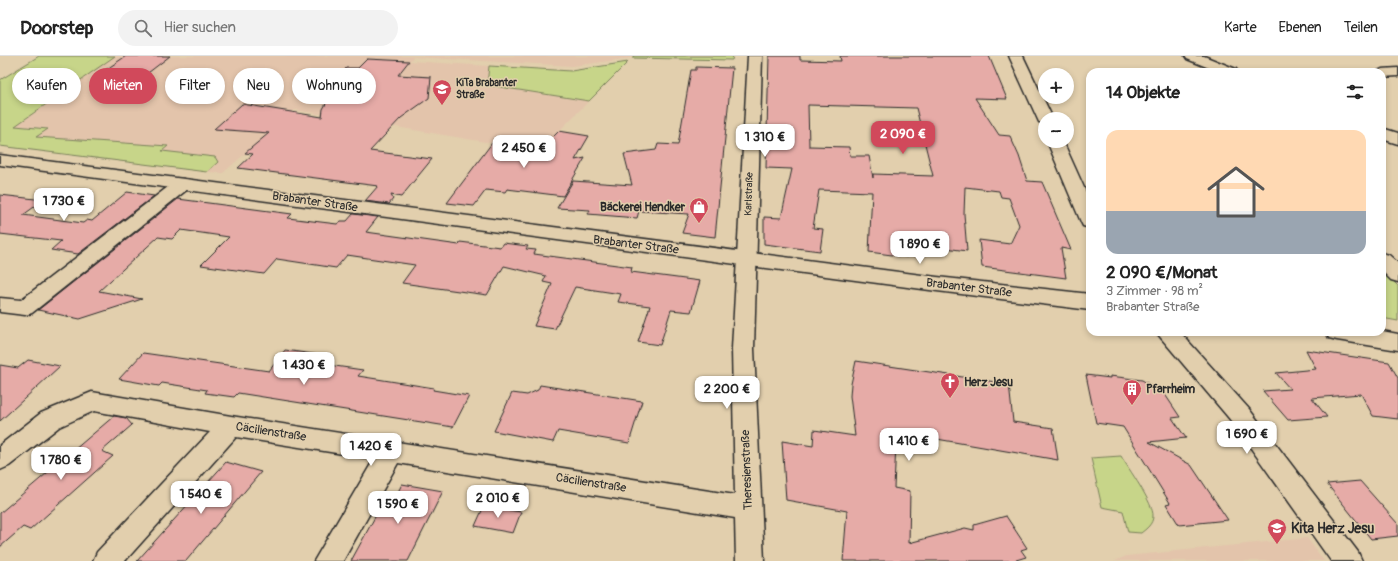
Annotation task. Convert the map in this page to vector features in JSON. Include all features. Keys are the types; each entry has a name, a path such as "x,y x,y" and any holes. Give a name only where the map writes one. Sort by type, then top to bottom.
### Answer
{"main road":[{"name":"Brabanter Straße","path":"0,160 747,259 1086,301"},
{"path":"1361,336 1398,342"}],"street":[{"name":"Karlstraße","path":"747,259 755,56"},
{"path":"1016,56 1042,112"},
{"path":"1192,56 1221,68"},
{"path":"1386,73 1398,72"},
{"path":"1386,134 1398,139"},
{"path":"1058,148 1086,213"},
{"path":"0,305 25,308 183,184"},
{"name":"Theresienstraße","path":"747,259 743,349 750,561"},
{"path":"1386,263 1398,275"},
{"path":"1171,336 1241,416 1348,561"},
{"name":"Cäcilienstraße","path":"0,458 50,420 92,401 231,426 749,509"},
{"path":"107,561 231,426"},
{"path":"328,561 392,451"}],"shaded area":[{"path":"115,56 634,56 632,58 572,66 413,57 410,61 489,66 487,85 589,101 539,151 295,110 223,173 207,172 218,162 161,151 167,146 36,137 47,129 14,126 46,104 81,104 81,80 89,74 89,104 157,104 157,68 98,68"},
{"name":"Kita Herz Jesu","path":"1307,538 1324,561 1115,561 1126,556"}],"green space":[{"path":"39,56 115,56 98,68 89,68 89,74 81,80 81,68 20,68"},
{"path":"634,56 733,56 732,60 632,58"},
{"path":"628,62 589,101 487,85 489,66 571,71"},
{"path":"12,73 12,104 46,104 15,126 48,129 36,137 168,146 162,151 215,157 218,162 207,172 0,146 0,80"},
{"path":"1386,274 1398,286 1398,321 1386,319"},
{"path":"1121,456 1140,486 1152,510 1152,521 1141,533 1128,532 1123,511 1102,507 1091,458"}],"building":[{"path":"126,56 170,56 154,68 108,68"},
{"path":"769,56 800,56 800,60 841,61 840,56 989,56 1007,99 975,98 999,135 1010,136 1019,156 1027,181 1042,182 1071,250 1061,248 1066,278 982,267 979,240 1010,244 1019,225 1009,198 1001,197 999,191 965,187 964,214 967,251 917,244 917,256 907,255 907,257 869,252 872,192 819,190 813,228 823,229 820,251 764,244 764,217 781,218 792,169 766,168","holes":["808,105 916,108 933,176 873,174 873,178 869,156 850,156 849,147 809,146"]},
{"path":"367,59 409,61 398,75 431,77 429,98 401,118 370,151 432,159 401,197 391,195 393,199 389,204 365,201 378,186 238,168 253,154 245,153 269,133 214,129 242,104 322,117 323,109 326,104 376,104 376,68 358,68"},
{"path":"696,67 732,68 715,237 682,233 689,214 639,211 637,218 588,214 590,210 557,208 573,181 632,185 624,154 656,150 658,144 678,145 691,70 696,70"},
{"path":"559,131 589,136 575,160 585,158 563,196 507,189 505,192 486,190 474,206 447,203 492,143 539,151"},
{"path":"127,192 154,196 78,254 51,250 61,241 0,234 0,195 44,200 23,215 83,223 87,220 92,221"},
{"path":"178,199 292,214 288,218 337,224 341,221 347,221 353,214 378,217 366,232 459,245 460,242 500,247 503,243 528,246 526,249 536,250 534,254 632,267 631,272 700,281 691,312 671,310 660,345 638,342 650,306 618,302 621,294 575,287 555,329 534,326 552,284 543,282 546,276 504,266 487,295 402,283 415,265 347,255 336,268 277,259 264,274 201,265 229,237 181,230 172,239 158,237 99,291 142,299 80,319 38,310"},
{"path":"285,350 320,355 314,363 363,370 358,376 434,388 433,390 469,396 453,427 238,393 234,397 205,393 207,390 162,383 159,386 119,379 143,353 269,371"},
{"path":"1306,350 1389,362 1398,378 1398,419 1373,416 1361,394 1312,398 1327,417 1288,420 1263,391 1290,389 1276,373 1316,369"},
{"path":"28,360 60,366 0,421 0,365 18,368"},
{"path":"856,361 1009,384 1013,422 1053,428 1058,460 902,433 902,444 896,443 894,488 910,491 909,543 965,528 974,530 974,525 1006,516 1027,548 1021,550 1026,557 1013,561 843,561 847,511 786,500 782,441 813,446 814,430 855,436 850,396"},
{"path":"1086,375 1142,380 1164,393 1180,417 1172,418 1186,438 1149,442 1191,465 1228,520 1179,525 1166,504 1170,503 1123,427 1096,423"},
{"path":"540,385 642,401 629,443 558,431 553,442 494,431 512,393 527,395 538,390"},
{"path":"114,416 126,418 132,425 102,451 113,456 30,530 23,527 0,547 0,513"},
{"path":"226,462 261,472 186,561 137,561"},
{"path":"1360,481 1398,524 1398,536 1371,539 1327,484"},
{"path":"402,484 443,491 408,561 351,561 388,493 397,494"},
{"path":"484,506 521,512 513,533 475,526"}],"place":[{"name":"KiTa Brabanter Straße","path":"442,106"},
{"name":"Bäckerei Hendker","path":"699,224"},
{"name":"Herz Jesu","path":"950,399"},
{"name":"Pfarrheim","path":"1132,406"},
{"name":"Kita Herz Jesu","path":"1277,545"}]}
